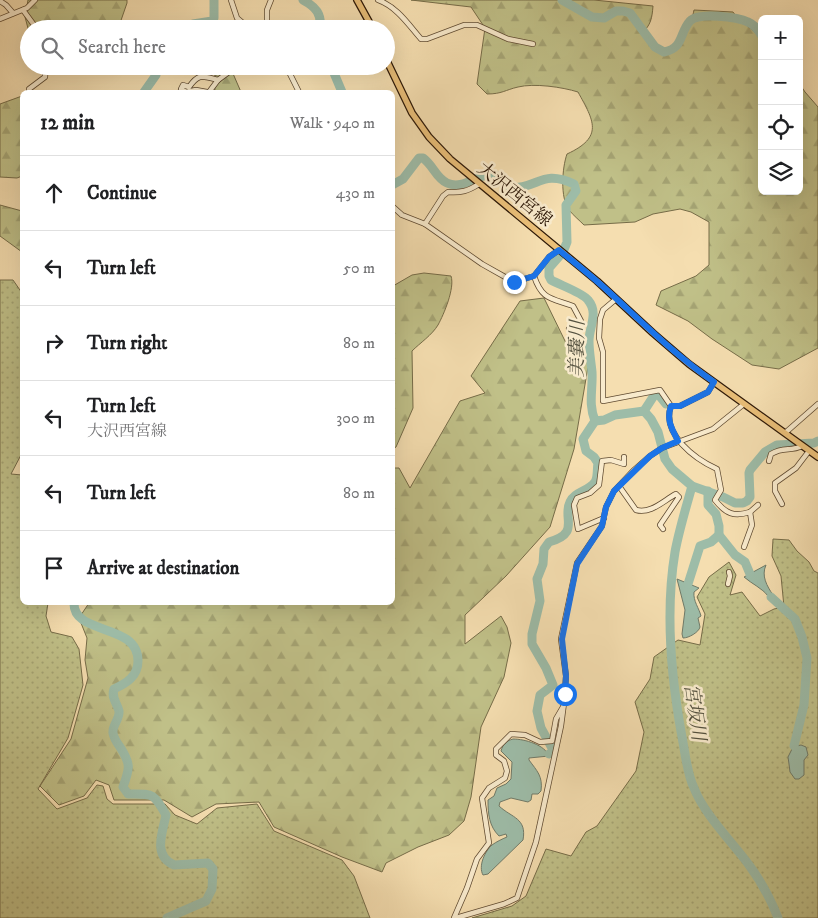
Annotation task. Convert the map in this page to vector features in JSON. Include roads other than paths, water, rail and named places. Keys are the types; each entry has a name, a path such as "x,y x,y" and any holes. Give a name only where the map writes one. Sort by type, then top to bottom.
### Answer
{"main road":[{"path":"357,0 368,20"},
{"name":"大沢西宮線","path":"393,75 412,113 429,137 450,159 562,252 682,358 818,457"}],"street":[{"path":"0,19 22,10 35,0"},
{"path":"231,0 239,20"},
{"path":"266,20 268,8 272,0"},
{"path":"378,0 389,4 421,39 427,39 464,25 476,25 508,39 532,44"},
{"path":"0,1 13,13"},
{"path":"22,10 30,20"},
{"path":"29,90 45,75"},
{"path":"210,90 224,75"},
{"path":"290,75 298,90"},
{"path":"183,90 181,89 182,85 189,87 200,76 218,80"},
{"path":"425,224 443,196 448,192 459,193 470,190 479,183"},
{"path":"395,209 402,216 425,224 482,264 514,282 534,276 549,257 562,252"},
{"path":"534,276 538,290 547,296 573,306 581,322 575,340 569,329"},
{"path":"616,299 603,310 600,319 598,338 603,352 603,401 660,390 671,406"},
{"path":"671,406 680,406 708,392 714,382"},
{"path":"455,918 504,904 517,898 536,842 564,703 566,676 562,639 563,624 577,564 598,533 606,507 614,491 650,456 678,441 713,429 744,404"},
{"path":"785,433 818,404"},
{"path":"671,406 668,415 678,441 707,465 718,469 722,490 715,500 729,513 739,515 750,512 758,505"},
{"path":"769,461 771,454 779,449 802,446"},
{"path":"782,504 775,491 775,482 796,468 809,451"},
{"path":"604,518 578,529 574,505 577,498 590,493 599,485 602,460 611,460 624,464 624,457"},
{"path":"619,486 636,510 640,511 648,511 676,494 679,497 660,525 663,529"},
{"path":"744,548 752,525 750,512"},
{"path":"728,584 729,572"},
{"path":"455,918 477,859 489,843 482,798 489,788 505,778 507,771 504,761 496,755 496,749 511,734 525,735 540,742 552,741 556,719 564,703"}],"waterway":[{"path":"213,20 214,0"},
{"name":"美嚢川","path":"303,0 317,12 320,20"},
{"path":"562,0 592,17 604,18 616,11 630,13 655,47 664,52 678,44 690,21 694,18 709,16 727,17 748,22 758,30"},
{"path":"145,90 156,75"},
{"name":"美嚢川","path":"335,75 341,90"},
{"name":"美嚢川","path":"395,183 403,179 419,158 423,158 443,181 453,185 460,185 490,175 501,177 511,188 555,178 574,184 576,191 566,205 567,242 563,252 549,268 549,276 551,280 585,297 593,310 589,341 592,372 591,402 595,421 604,420 615,415 644,411 658,432 665,459 672,469 692,486 735,503 743,503 750,497 750,470 765,452 777,445 814,443 818,441"},
{"path":"644,411 655,394 658,394 666,404"},
{"path":"549,754 552,753 552,748 541,728 537,711 540,695 553,685 546,668 532,644 532,634 540,601 537,579 543,564 544,549 549,542 559,538 568,530 568,508 570,502 578,494 589,488 596,480 598,463 586,451 583,439 595,421"},
{"name":"宮坂川","path":"692,486 675,552 670,598 672,668 686,763 704,808 753,871 778,918"},
{"path":"708,491 708,505 716,514 719,535 735,555 745,562 750,574"},
{"path":"688,584 700,546 711,542 719,535"},
{"path":"771,597 795,619 807,658 804,705 794,746"},
{"path":"75,605 76,613 83,620 128,640 135,649 138,666 134,675 114,689 113,692 119,711 113,733 128,762 127,775 123,787 128,794 152,796 162,807 166,815 161,835 161,849 167,861 174,865 208,863 213,869 212,889 206,901 167,918"}]}
